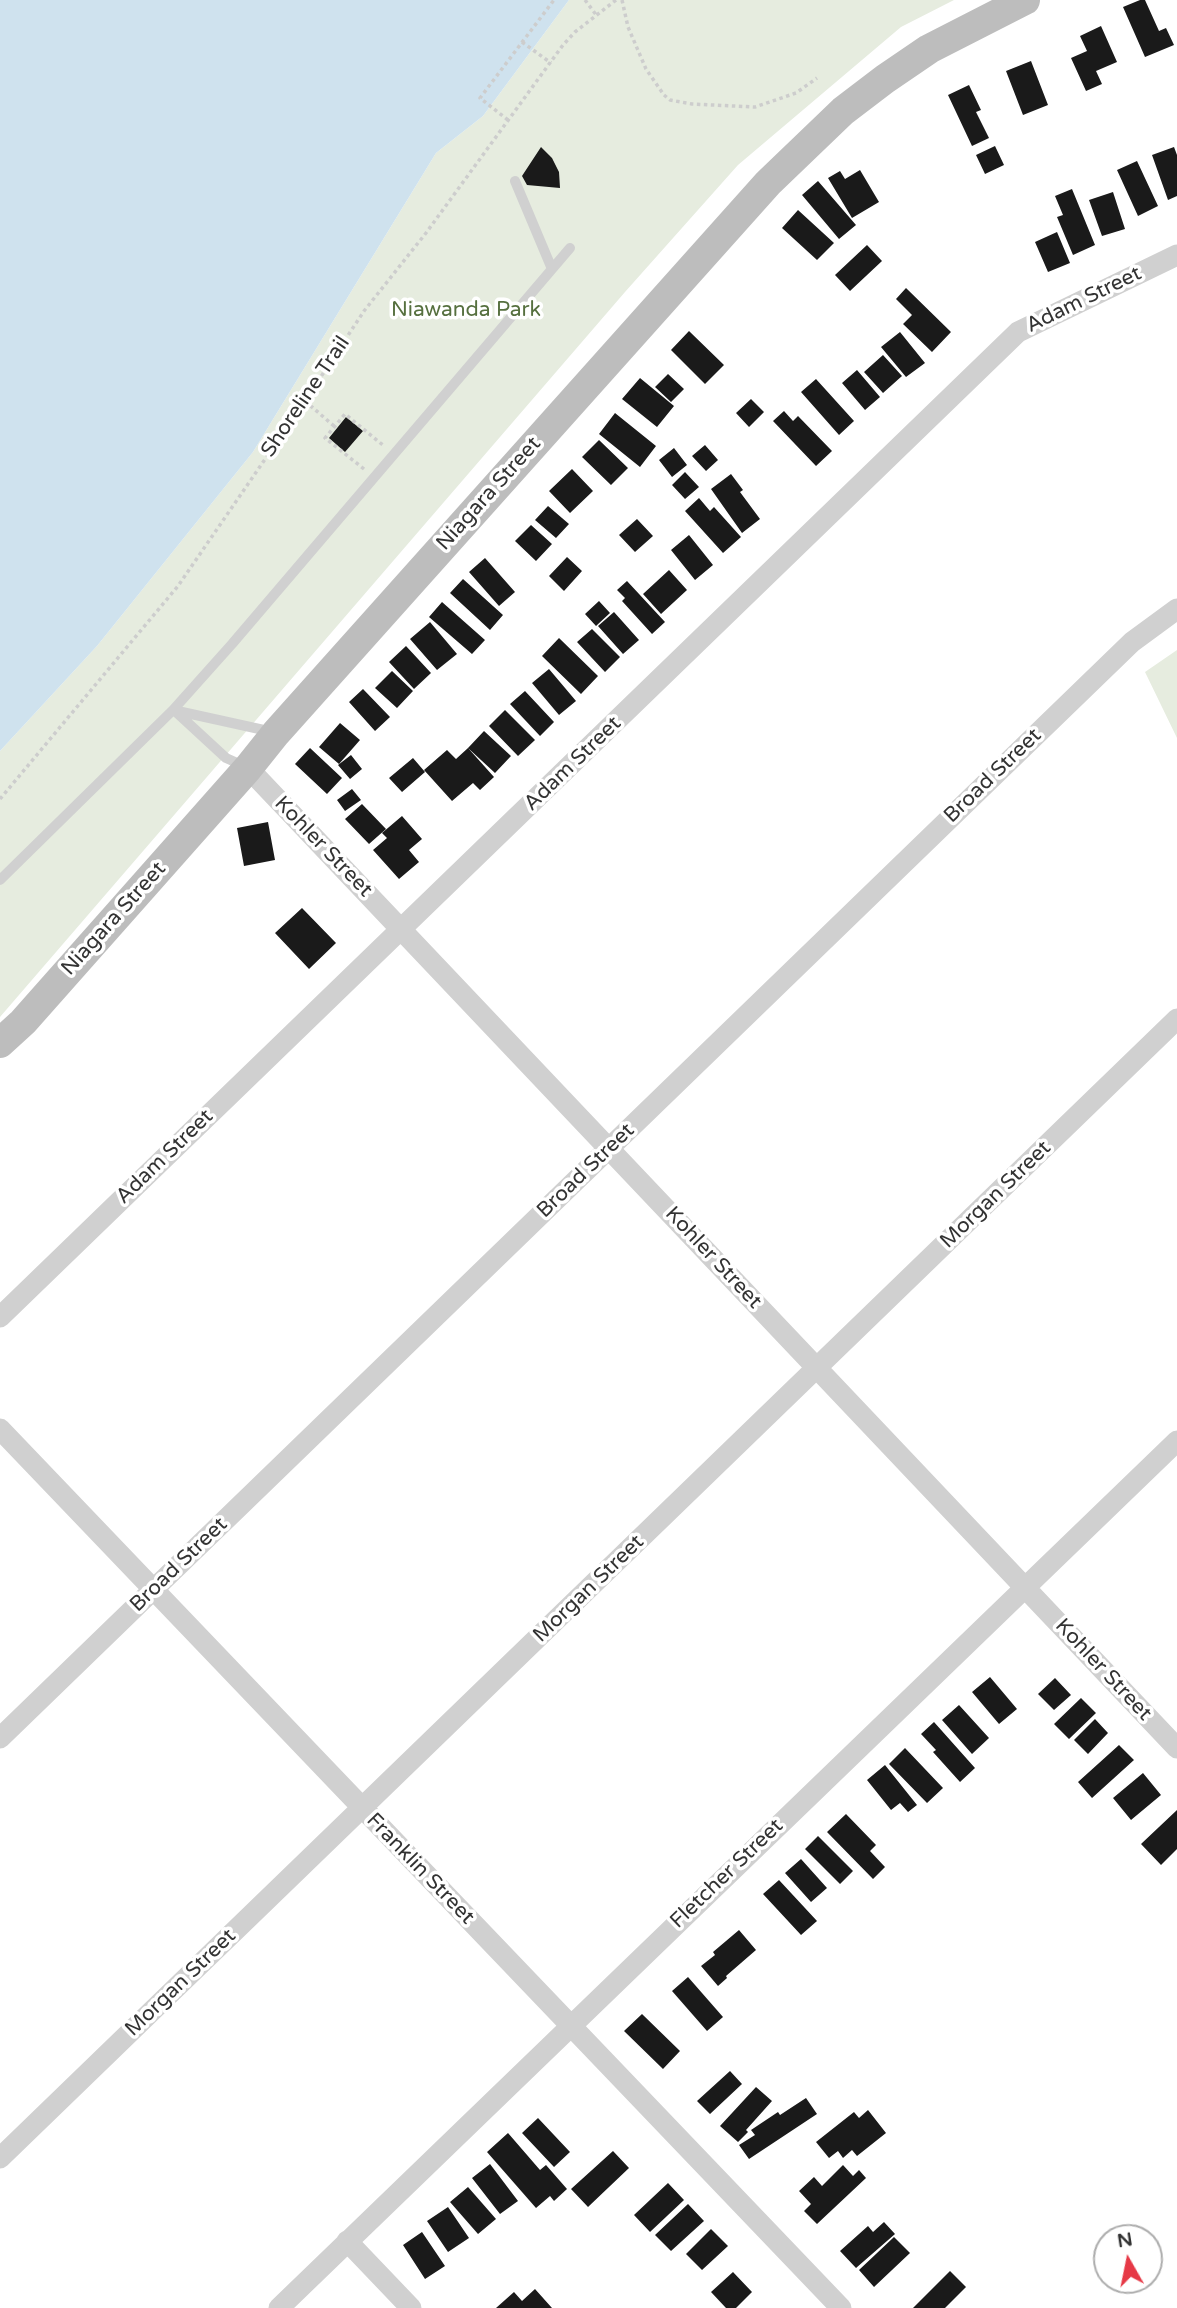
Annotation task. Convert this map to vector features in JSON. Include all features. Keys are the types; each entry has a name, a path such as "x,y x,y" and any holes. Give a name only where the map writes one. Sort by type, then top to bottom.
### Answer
{"main road":[{"name":"Niagara Street","path":"0,1043 23,1022 276,733 768,183 843,111 885,79 929,49 1025,0"}],"street":[{"name":"Adam Street","path":"0,1317 1018,332 1177,255"},
{"name":"Broad Street","path":"0,1738 1132,642 1177,609"},
{"name":"Kohler Street","path":"248,768 1177,1748"},
{"name":"Morgan Street","path":"0,2158 1177,1019"},
{"name":"Franklin Street","path":"0,1429 841,2308"},
{"name":"Fletcher Street","path":"279,2308 1177,1441"},
{"path":"347,2241 411,2308"}],"lane":[{"path":"515,181 552,269"},
{"path":"0,880 173,710 570,248"},
{"path":"173,710 276,733"},
{"path":"173,710 226,758 248,768"}],"path":[{"path":"509,121 480,98 554,0"},
{"path":"585,0 597,16"},
{"name":"Shoreline Trail","path":"0,799 178,586 364,311 426,233 551,63 575,32 615,0"},
{"path":"622,0 628,27 646,69 670,100 692,104 755,107 796,93 817,78"},
{"path":"522,42 551,63"},
{"path":"305,401 334,426"},
{"path":"374,478 325,438 334,426 345,414 394,454"}],"green space":[{"name":"Niawanda Park","path":"569,0 954,0 901,27 738,165 625,292 0,1017 0,751 97,646 253,452 436,153 483,116"},
{"path":"1177,650 1177,738 1145,672"}],"water":[{"path":"0,0 569,0 483,116 436,153 253,452 97,646 0,751"}],"building":[{"path":"1145,0 1159,31 1166,28 1174,45 1145,57 1123,7"},
{"path":"1101,26 1117,62 1096,71 1102,84 1086,91 1071,58 1087,51 1080,36"},
{"path":"1031,61 1048,105 1023,115 1006,71"},
{"path":"969,85 981,110 976,112 989,138 972,146 948,95"},
{"path":"995,146 1004,165 985,174 976,155"},
{"path":"541,147 552,158 559,172 560,188 527,185 522,176"},
{"path":"1174,147 1177,155 1177,196 1168,200 1152,155"},
{"path":"1137,161 1158,206 1138,216 1117,170"},
{"path":"860,170 879,202 852,218 828,178 840,171 845,179"},
{"path":"818,181 856,225 839,239 802,195"},
{"path":"1072,189 1095,245 1073,255 1057,217 1063,215 1055,196"},
{"path":"1113,192 1125,229 1102,236 1089,200"},
{"path":"798,210 834,243 817,260 782,228"},
{"path":"1057,232 1070,263 1048,272 1035,242"},
{"path":"867,245 882,261 850,291 835,275"},
{"path":"906,288 951,332 932,352 903,324 912,315 896,299"},
{"path":"689,331 724,365 705,384 671,350"},
{"path":"900,332 925,363 906,377 881,347"},
{"path":"883,355 902,376 883,393 864,372"},
{"path":"857,370 880,397 865,410 842,383"},
{"path":"668,374 684,389 671,402 655,387"},
{"path":"640,378 674,406 657,427 622,399"},
{"path":"816,379 854,421 839,435 801,392"},
{"path":"751,399 764,412 749,427 736,413"},
{"path":"784,411 793,421 798,416 832,451 816,466 773,421"},
{"path":"615,413 656,446 640,467 599,434"},
{"path":"346,417 363,431 345,452 329,438"},
{"path":"599,440 628,468 611,485 582,457"},
{"path":"705,445 718,460 706,471 692,456"},
{"path":"674,448 687,465 672,477 659,460"},
{"path":"572,469 593,491 570,513 549,491"},
{"path":"685,472 699,487 685,499 672,485"},
{"path":"731,474 743,490 740,492 760,519 742,533 711,489"},
{"path":"699,498 710,511 714,507 741,537 723,553 685,511"},
{"path":"548,506 569,524 556,538 535,520"},
{"path":"637,519 653,536 635,552 619,535"},
{"path":"531,525 552,544 536,561 515,541"},
{"path":"689,535 713,565 695,580 671,550"},
{"path":"567,557 582,571 564,591 549,576"},
{"path":"485,558 515,592 499,606 469,572"},
{"path":"669,570 687,590 661,614 643,594"},
{"path":"463,579 503,615 490,630 450,593"},
{"path":"627,581 665,622 652,634 622,601 625,598 617,590"},
{"path":"599,601 610,613 596,626 585,614"},
{"path":"442,602 485,640 472,654 429,617"},
{"path":"614,612 639,640 623,654 598,626"},
{"path":"430,622 457,654 437,670 410,639"},
{"path":"592,629 620,657 605,672 577,642"},
{"path":"559,638 598,676 581,694 542,656"},
{"path":"406,646 431,673 414,689 389,662"},
{"path":"549,669 576,701 559,715 532,683"},
{"path":"392,671 413,691 397,708 375,688"},
{"path":"363,689 390,717 375,731 349,702"},
{"path":"525,691 554,722 540,736 510,704"},
{"path":"505,710 535,740 518,756 489,726"},
{"path":"340,723 360,740 339,764 319,747"},
{"path":"484,731 511,756 495,773 468,748"},
{"path":"310,748 342,778 327,794 295,764"},
{"path":"468,748 494,777 480,790 473,783 452,801 424,770 447,750 456,759"},
{"path":"351,755 362,769 350,779 338,765"},
{"path":"413,758 425,772 402,792 389,778"},
{"path":"352,789 361,800 345,811 337,800"},
{"path":"362,804 386,829 369,844 345,819"},
{"path":"402,816 422,839 409,850 419,862 399,879 373,850 387,838 382,833"},
{"path":"268,822 275,860 244,866 237,828"},
{"path":"302,908 336,943 309,969 275,933"},
{"path":"990,1677 1017,1709 999,1724 972,1692"},
{"path":"1055,1678 1071,1695 1054,1710 1038,1694"},
{"path":"1081,1698 1096,1713 1069,1739 1054,1724"},
{"path":"959,1705 989,1738 972,1754 942,1720"},
{"path":"1095,1719 1108,1733 1088,1754 1074,1740"},
{"path":"934,1722 975,1768 960,1782 921,1734"},
{"path":"1119,1745 1134,1760 1092,1798 1078,1782"},
{"path":"905,1748 943,1788 927,1803 889,1764"},
{"path":"885,1765 917,1805 908,1812 900,1803 891,1810 867,1780"},
{"path":"1143,1773 1161,1795 1131,1820 1113,1798"},
{"path":"1177,1810 1177,1849 1161,1865 1141,1844"},
{"path":"846,1814 876,1845 870,1851 885,1867 873,1879 827,1832"},
{"path":"818,1836 853,1871 840,1884 805,1849"},
{"path":"801,1859 827,1888 811,1902 785,1873"},
{"path":"779,1880 817,1921 801,1935 763,1894"},
{"path":"739,1930 756,1950 718,1986 701,1966"},
{"path":"688,1977 723,2017 707,2031 672,1991"},
{"path":"642,2014 680,2051 663,2069 624,2031"},
{"path":"730,2071 742,2084 710,2114 697,2101"},
{"path":"756,2087 772,2101 738,2142 720,2126"},
{"path":"806,2098 817,2114 749,2159 739,2145 755,2135 751,2130"},
{"path":"868,2110 886,2133 857,2156 852,2150 843,2158 838,2151 829,2158 816,2142 854,2112 859,2118"},
{"path":"538,2118 570,2152 554,2167 522,2133"},
{"path":"508,2133 540,2170 546,2165 567,2189 554,2201 550,2196 536,2208 487,2152"},
{"path":"613,2151 629,2168 588,2207 571,2189"},
{"path":"490,2164 518,2201 500,2214 472,2178"},
{"path":"843,2165 853,2176 859,2170 866,2178 817,2224 804,2211 811,2204 799,2191 814,2177 822,2186"},
{"path":"668,2183 684,2200 650,2232 634,2215"},
{"path":"468,2187 496,2219 478,2234 450,2202"},
{"path":"688,2204 704,2221 671,2251 655,2235"},
{"path":"448,2207 469,2238 448,2252 427,2221"},
{"path":"884,2222 895,2234 856,2268 840,2251 868,2226 873,2232"},
{"path":"711,2229 728,2246 702,2270 686,2254"},
{"path":"422,2232 445,2266 425,2279 403,2245"},
{"path":"894,2237 910,2253 874,2287 859,2270"},
{"path":"950,2271 966,2287 945,2308 913,2308"},
{"path":"733,2272 752,2292 736,2308 726,2308 711,2292"},
{"path":"535,2289 552,2308 496,2308 514,2292 522,2301"}]}
